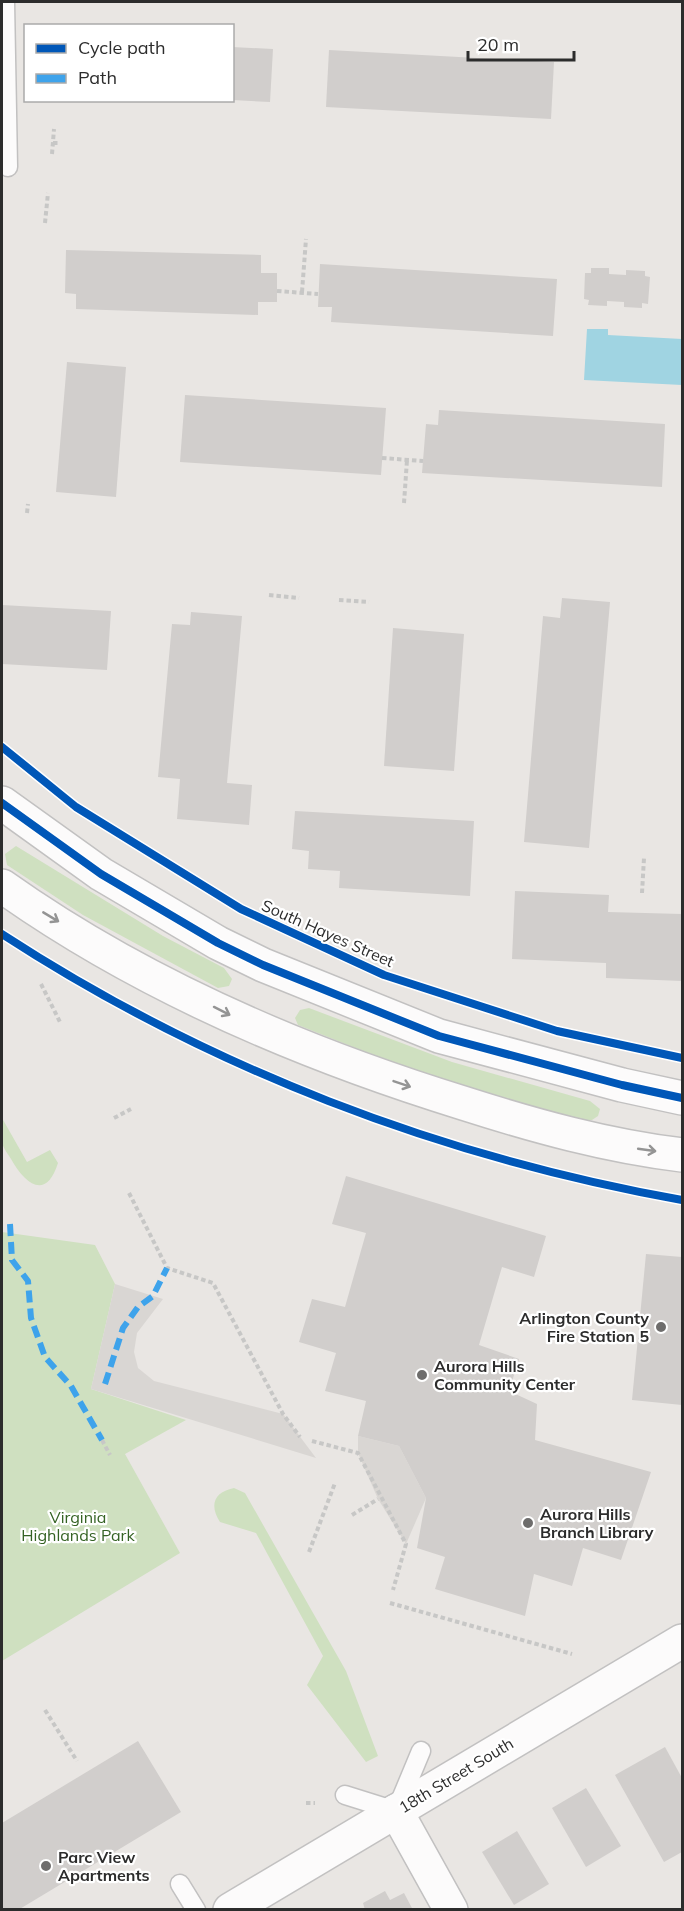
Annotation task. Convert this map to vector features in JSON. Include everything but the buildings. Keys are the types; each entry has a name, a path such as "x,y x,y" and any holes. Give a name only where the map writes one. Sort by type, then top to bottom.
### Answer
{"street":[{"path":"2,803 101,874 218,943 263,965 439,1035 622,1085 682,1098"},
{"path":"2,886 123,960 238,1020 324,1055 403,1084 522,1122 611,1145 682,1155"},
{"name":"18th Street South","path":"230,1910 682,1641"},
{"path":"396,1811 452,1910"}],"lane":[{"path":"5,2 8,167"},
{"path":"345,1795 396,1811 421,1751"},
{"path":"180,1884 196,1910"}],"path":[{"path":"52,154 54,129"},
{"path":"52,143 59,143"},
{"path":"45,223 48,193"},
{"path":"302,292 306,239"},
{"path":"277,291 318,294"},
{"path":"382,458 423,461"},
{"path":"404,503 407,460"},
{"path":"27,513 28,504"},
{"path":"269,595 299,598"},
{"path":"339,600 369,602"},
{"path":"642,893 644,858"},
{"path":"41,984 60,1022"},
{"path":"114,1118 131,1109"},
{"path":"129,1193 167,1268 213,1284 284,1414 300,1437"},
{"path":"102,1440 110,1455"},
{"path":"312,1441 358,1453 406,1544 393,1590"},
{"path":"309,1552 335,1483"},
{"path":"352,1515 378,1500"},
{"path":"390,1603 572,1654"},
{"path":"45,1710 76,1761"},
{"path":"306,1803 315,1803"}],"green space":[{"path":"16,846 163,936 224,968 232,979 229,986 218,988 83,915 7,865 5,854"},
{"path":"309,1008 452,1062 590,1101 600,1109 598,1116 592,1120 581,1120 468,1089 383,1059 298,1025 295,1018 300,1010"},
{"path":"2,1118 27,1162 50,1150 58,1163 48,1182 35,1185 17,1168 3,1144"},
{"name":"Virginia Highlands Park","path":"2,1232 95,1245 115,1284 91,1389 186,1420 125,1454 180,1553 2,1661"},
{"path":"234,1488 245,1493 346,1671 378,1756 366,1762 307,1685 323,1656 256,1533 220,1522 217,1516 215,1500 222,1493"}],"shaded area":[{"path":"115,1284 163,1299 137,1333 134,1352 138,1368 154,1381 283,1414 316,1458 91,1389"},
{"path":"358,1436 399,1446 426,1498 406,1544 378,1499 358,1453"}],"water":[{"path":"587,329 608,329 608,335 682,339 682,385 584,380"}],"marked path":[{"path":"10,1224 12,1260 28,1281 31,1318 45,1357 71,1386 102,1440"},
{"path":"105,1384 123,1328 138,1307 153,1296 167,1268"}],"cycle path":[{"name":"South Hayes Street","path":"2,747 76,807 241,909 384,975 557,1031 682,1058"},
{"path":"2,803 101,874 218,943 263,965 439,1036 622,1085 682,1098"},
{"path":"2,934 80,982 161,1026 244,1066 328,1101 415,1132 503,1159 592,1182 682,1200"}],"place":[{"name":"Arlington County Fire Station 5","path":"661,1327"},
{"name":"Aurora Hills Community Center","path":"422,1375"},
{"name":"Aurora Hills Branch Library","path":"528,1523"},
{"name":"Parc View Apartments","path":"46,1866"}]}
